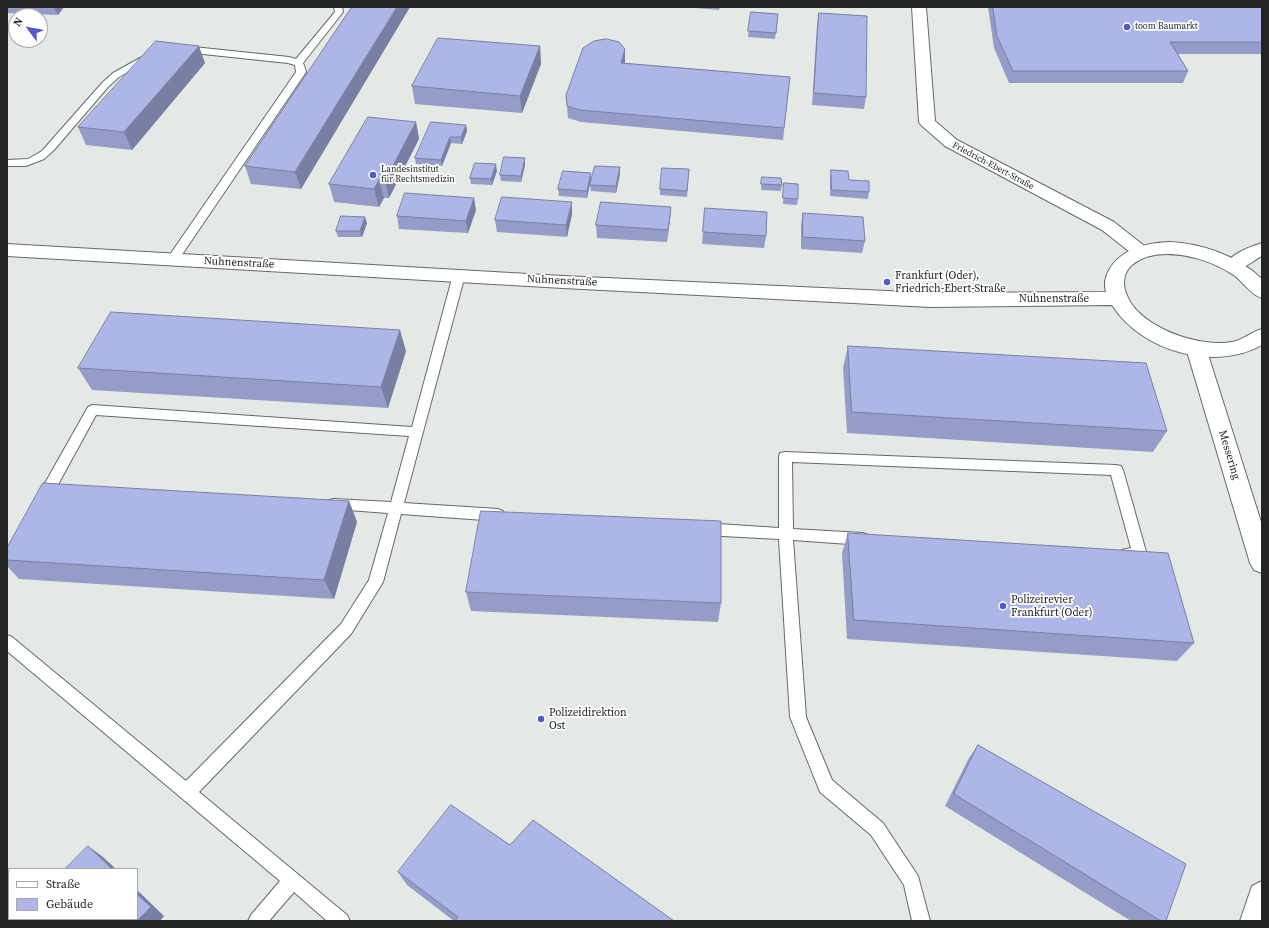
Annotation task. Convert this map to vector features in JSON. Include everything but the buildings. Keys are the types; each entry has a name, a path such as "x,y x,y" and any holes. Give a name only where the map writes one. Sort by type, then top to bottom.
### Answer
{"main road":[{"name":"Friedrich-Ebert-Straße","path":"919,7 927,122 951,144 1108,226 1141,252"},
{"path":"1262,292 1248,276 1233,266 1210,256 1185,250 1161,248 1141,252 1126,259 1117,270 1114,283 1118,298 1129,314 1147,329 1170,341 1196,348 1214,350 1234,349 1250,344 1262,336"},
{"path":"1233,266 1245,257 1262,249"},
{"name":"Nuhnenstraße","path":"7,250 458,276 930,300 1118,298"},
{"name":"Messering","path":"1196,348 1262,563"},
{"path":"1255,921 1262,896"}],"lane":[{"path":"298,63 339,12 338,7"},
{"path":"173,48 289,60 298,63 301,68 301,72 173,259"},
{"path":"7,163 23,164 35,161 42,157 104,84 136,63 161,50"},
{"path":"187,792 346,629 376,582 458,276"},
{"path":"37,510 92,410 416,432"},
{"path":"921,921 912,882 877,829 826,786 798,717 786,535 785,457 1116,470 1140,555 1117,554"},
{"path":"49,489 63,490"},
{"path":"317,503 507,515"},
{"path":"690,528 878,540"},
{"path":"7,642 342,921"},
{"path":"257,921 293,880"}],"place":[{"name":"toom Baumarkt","path":"1127,27"},
{"name":"Landesinstitut für Rechtsmedizin","path":"373,175"},
{"name":"Frankfurt (Oder), Friedrich-Ebert-Straße","path":"887,282"},
{"name":"Polizeirevier Frankfurt (Oder)","path":"1003,606"},
{"name":"Polizeidirektion Ost","path":"541,719"}]}
